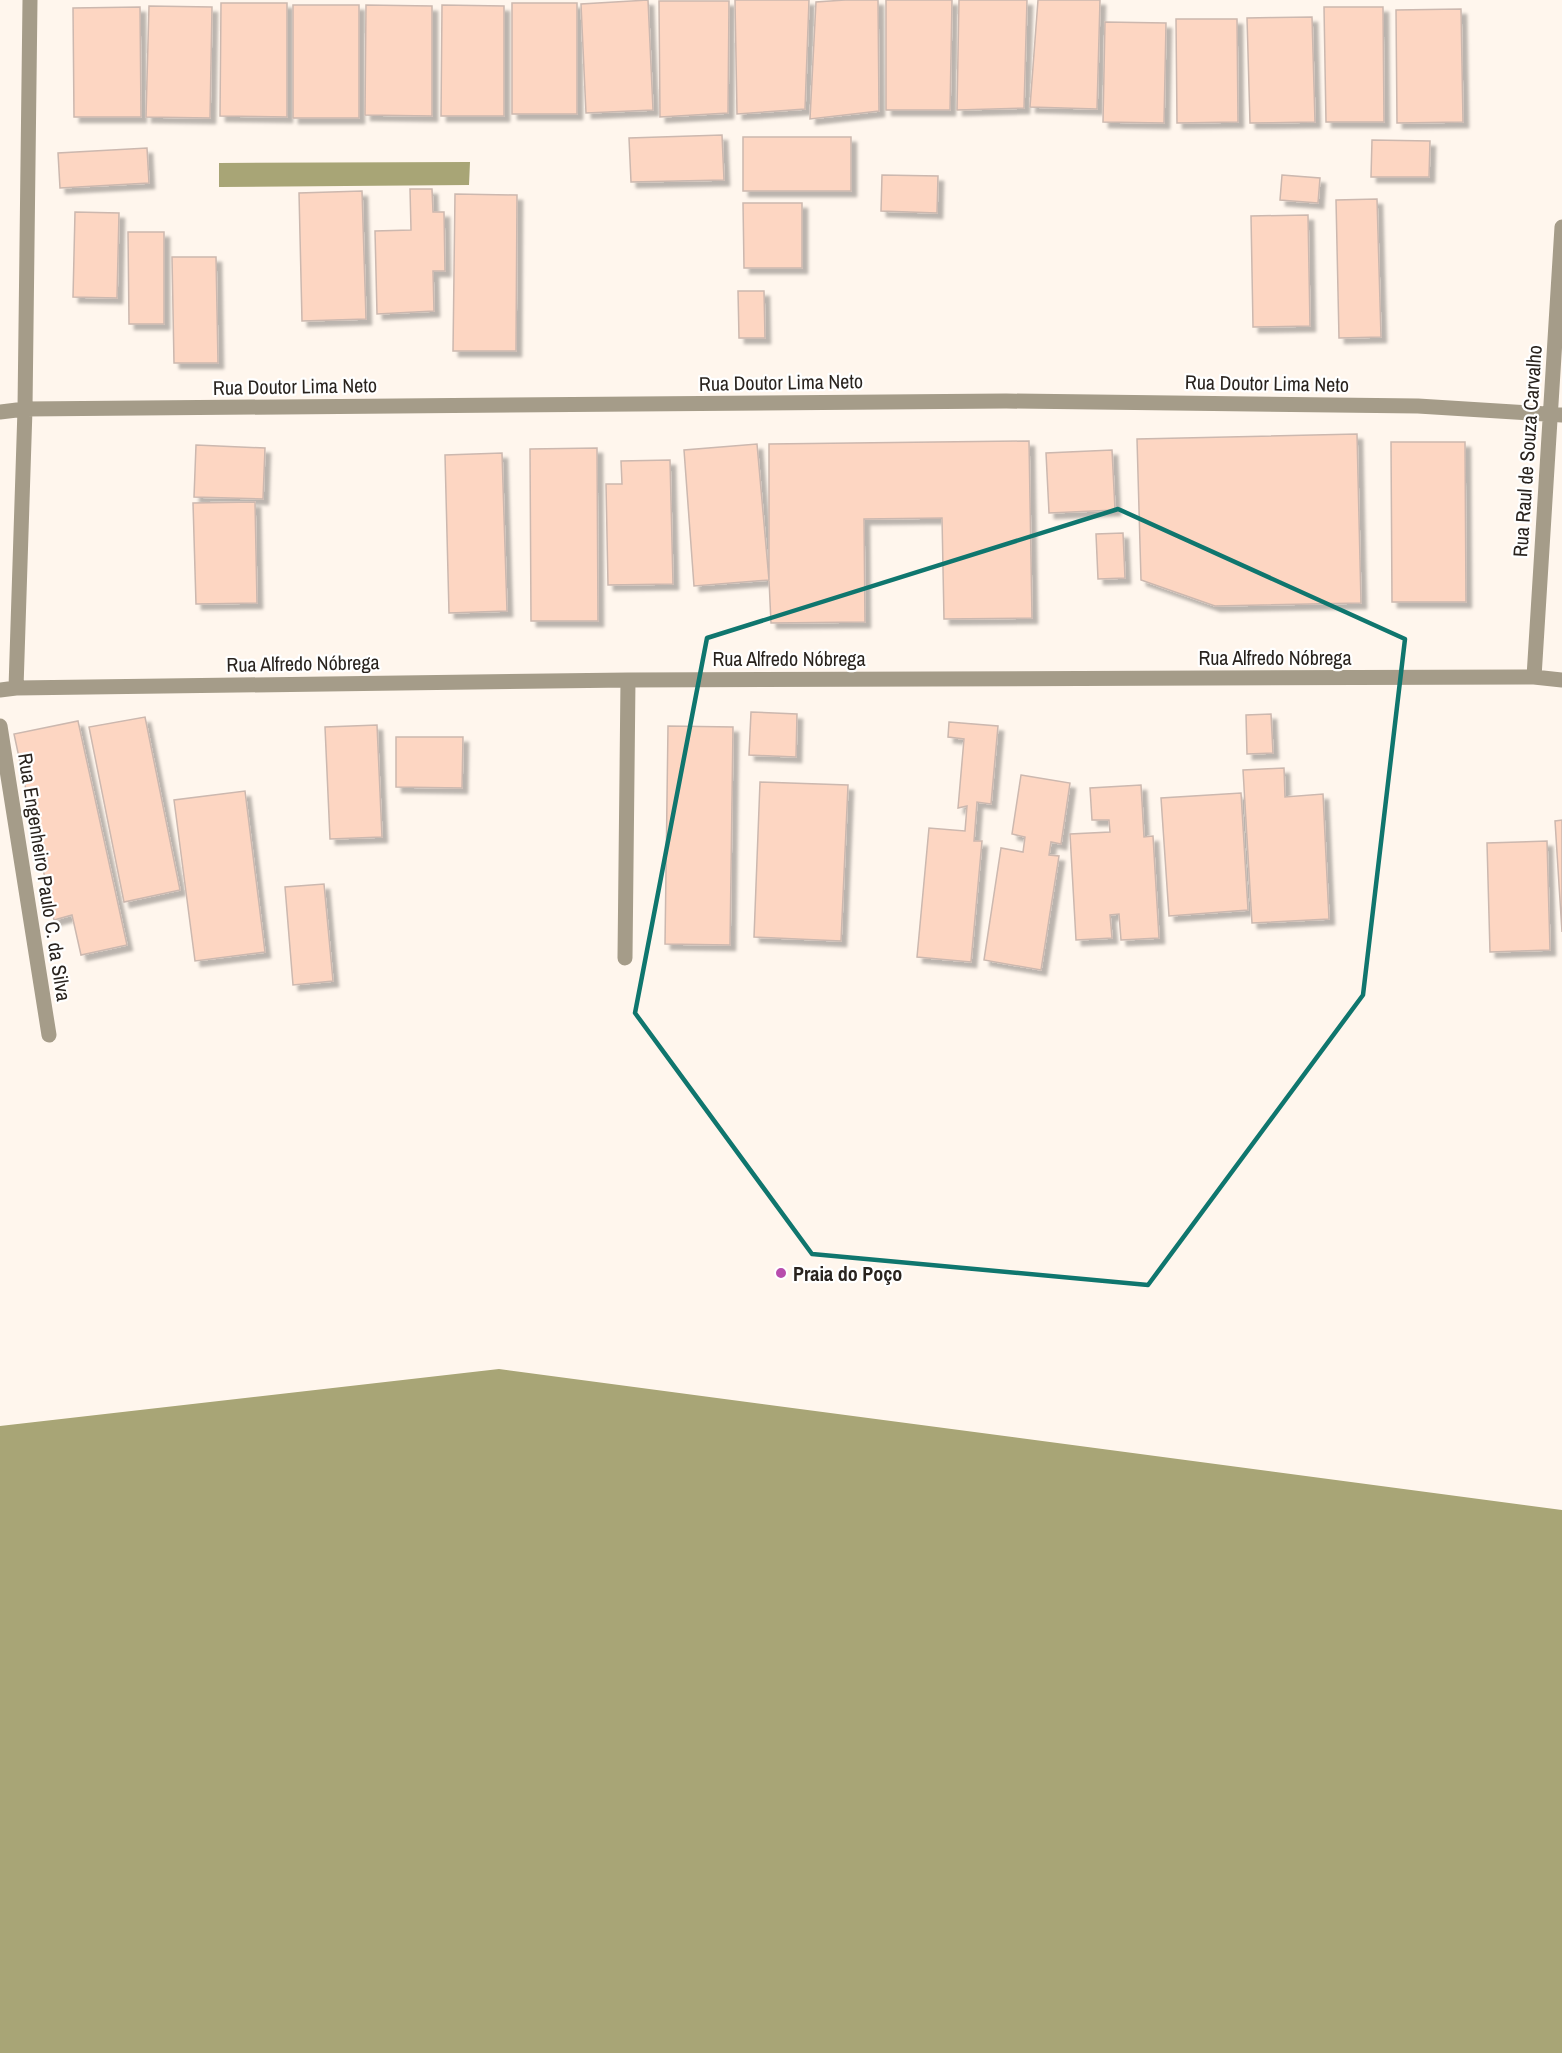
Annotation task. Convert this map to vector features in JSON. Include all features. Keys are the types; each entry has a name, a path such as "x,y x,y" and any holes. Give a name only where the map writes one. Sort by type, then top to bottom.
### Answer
{"street":[{"path":"16,688 25,409 30,0"},
{"name":"Rua Raul de Souza Carvalho","path":"1534,677 1556,414 1562,227"},
{"name":"Rua Doutor Lima Neto","path":"0,412 25,409 1006,401 1418,406 1556,414"},
{"name":"Rua Alfredo Nóbrega","path":"0,690 628,680 1534,677 1562,680"},
{"path":"625,958 628,680"},
{"name":"Rua Engenheiro Paulo C. da Silva","path":"0,726 49,1035"}],"highlighted area":[{"path":"1118,509 1405,639 1363,995 1148,1285 812,1254 635,1013 707,638"}],"shaded area":[{"path":"470,162 469,185 219,187 219,163"},
{"path":"499,1369 1562,1510 1562,2053 0,2053 0,1426"}],"building":[{"path":"648,0 653,110 586,113 581,4"},
{"path":"735,0 809,0 805,109 737,114"},
{"path":"878,0 879,111 810,119 816,2"},
{"path":"886,0 952,0 950,110 886,110"},
{"path":"959,0 1027,0 1024,108 957,110"},
{"path":"1038,0 1100,0 1097,109 1030,107"},
{"path":"659,1 729,1 728,113 660,117"},
{"path":"221,3 287,3 287,117 220,116"},
{"path":"512,3 577,3 577,114 512,114"},
{"path":"293,5 359,5 359,118 293,118"},
{"path":"366,5 432,6 432,116 365,115"},
{"path":"442,5 504,6 504,116 441,116"},
{"path":"149,6 212,7 210,118 146,117"},
{"path":"140,7 141,117 74,117 73,8"},
{"path":"1324,7 1383,7 1384,122 1326,122"},
{"path":"1461,9 1463,122 1397,123 1396,10"},
{"path":"1312,17 1315,122 1250,123 1247,18"},
{"path":"1176,19 1237,19 1238,122 1177,123"},
{"path":"1105,22 1166,23 1164,123 1103,122"},
{"path":"722,135 724,180 631,182 629,138"},
{"path":"743,137 851,137 851,191 743,191"},
{"path":"1372,140 1430,141 1429,177 1371,177"},
{"path":"147,148 149,183 60,188 58,153"},
{"path":"882,175 938,176 937,213 881,211"},
{"path":"1282,175 1320,178 1318,203 1280,200"},
{"path":"410,189 432,189 433,212 444,212 445,271 433,271 434,311 377,314 375,231 411,230"},
{"path":"362,191 366,319 302,321 299,193"},
{"path":"455,194 517,195 516,351 453,351"},
{"path":"1377,199 1381,337 1339,338 1336,200"},
{"path":"743,203 802,203 802,268 744,268"},
{"path":"75,212 119,213 117,298 73,297"},
{"path":"1308,215 1310,326 1253,327 1251,216"},
{"path":"128,232 164,232 164,324 129,324"},
{"path":"172,257 216,257 218,363 174,363"},
{"path":"738,291 764,291 765,338 739,338"},
{"path":"1357,434 1361,603 1215,606 1141,580 1137,439"},
{"path":"1029,441 1032,618 944,619 942,518 864,519 865,622 771,623 769,444"},
{"path":"1391,442 1465,442 1466,602 1392,602"},
{"path":"757,444 769,580 694,586 684,450"},
{"path":"196,445 265,448 263,499 194,497"},
{"path":"597,448 598,621 531,621 530,449"},
{"path":"1112,450 1115,510 1049,513 1046,453"},
{"path":"502,453 507,611 449,613 445,455"},
{"path":"670,460 673,584 608,585 606,484 622,484 621,461"},
{"path":"255,502 257,603 196,604 193,503"},
{"path":"1123,533 1125,578 1098,579 1096,534"},
{"path":"751,712 797,714 796,757 749,755"},
{"path":"1271,714 1273,753 1247,754 1246,715"},
{"path":"145,717 180,890 124,902 89,727"},
{"path":"78,721 127,945 81,955 72,915 54,920 14,734"},
{"path":"949,722 998,726 991,804 977,802 974,841 982,841 971,962 917,957 929,828 965,831 967,806 958,808 964,739 948,737"},
{"path":"377,725 382,837 330,839 325,727"},
{"path":"668,726 733,727 730,945 665,944"},
{"path":"396,737 463,737 462,788 396,787"},
{"path":"1284,768 1285,797 1323,794 1329,919 1252,923 1243,770"},
{"path":"1021,775 1070,783 1061,844 1051,842 1049,855 1059,856 1041,970 984,960 1001,848 1023,852 1025,837 1012,834"},
{"path":"760,782 848,785 841,941 754,937"},
{"path":"1141,785 1144,837 1153,836 1159,938 1121,940 1119,914 1110,915 1112,938 1076,940 1070,834 1110,832 1109,820 1092,820 1090,788"},
{"path":"245,791 265,952 195,961 174,800"},
{"path":"1241,793 1248,910 1169,916 1161,798"},
{"path":"1562,820 1562,932 1555,821"},
{"path":"1547,841 1550,950 1490,952 1487,843"},
{"path":"324,884 333,981 293,985 285,887"}],"place":[{"name":"Praia do Poço","path":"781,1273"}]}
